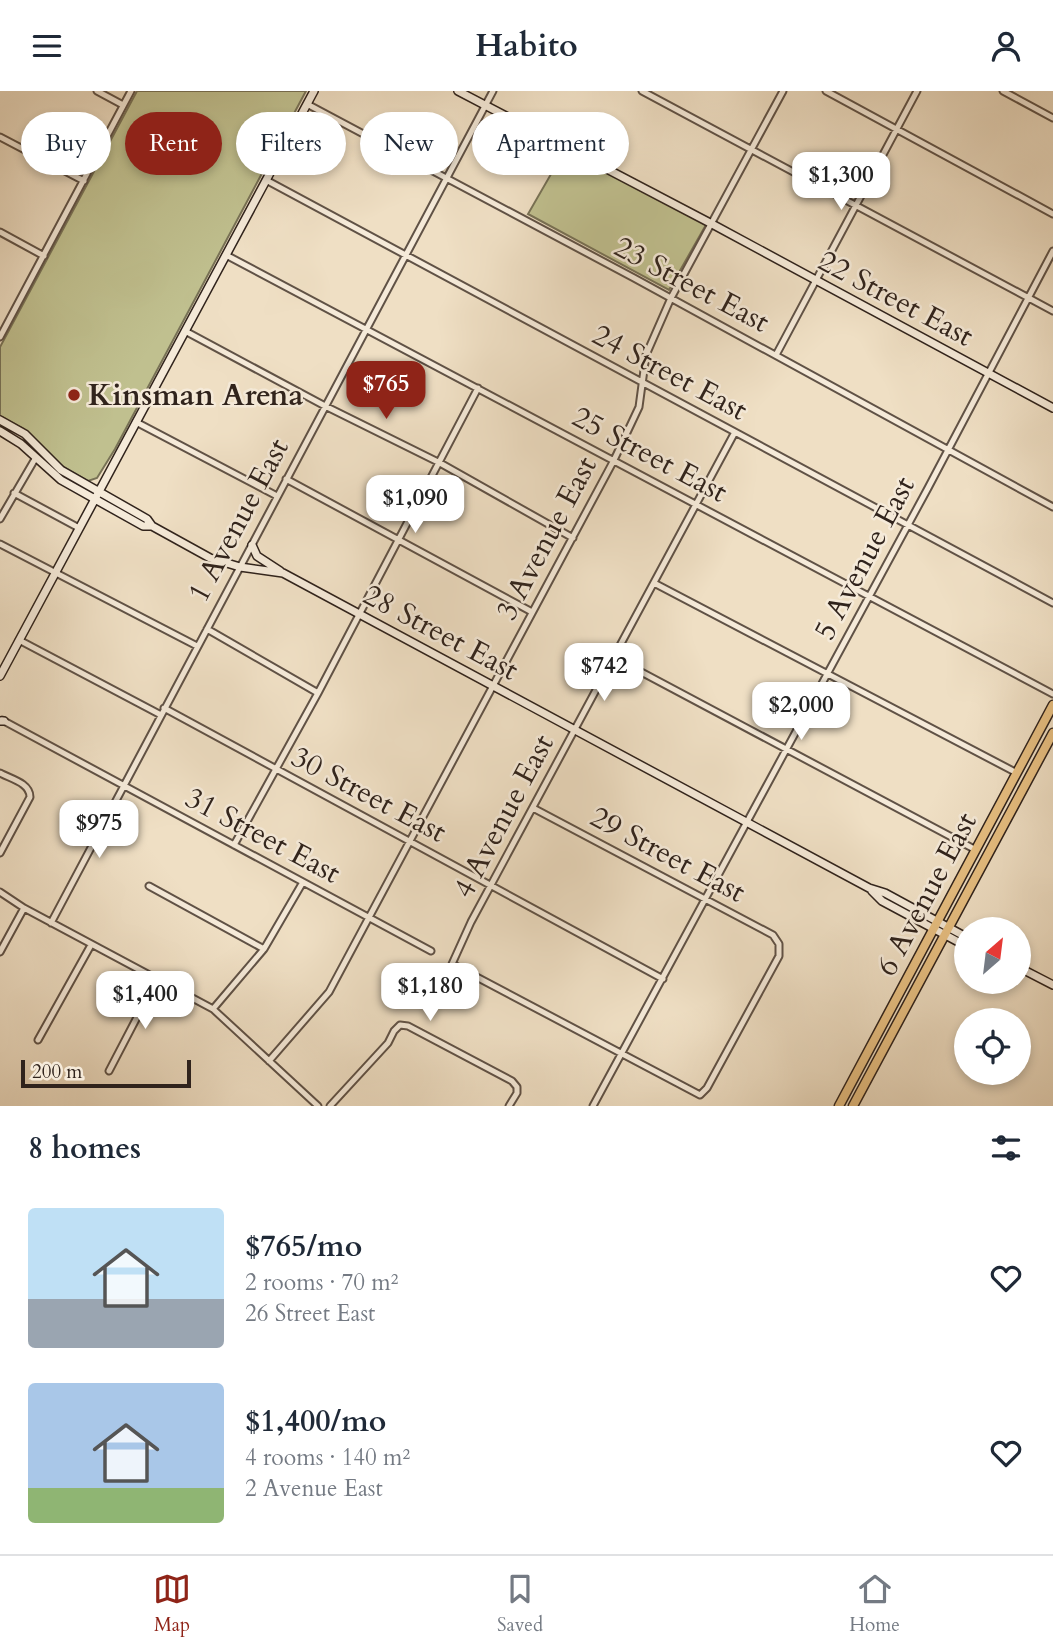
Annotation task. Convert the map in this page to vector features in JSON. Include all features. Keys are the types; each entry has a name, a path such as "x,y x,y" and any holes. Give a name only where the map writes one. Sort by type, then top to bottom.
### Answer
{"main road":[{"name":"6 Avenue East","path":"839,1106 1053,705"},
{"name":"6 Avenue East","path":"853,1106 1053,733"}],"street":[{"path":"97,91 123,105"},
{"path":"1,332 131,91"},
{"path":"0,676 314,91"},
{"name":"22 Street East","path":"458,91 1053,408"},
{"name":"1 Avenue East","path":"51,923 493,91"},
{"path":"642,91 1053,311"},
{"name":"3 Avenue East","path":"269,1061 324,1001 573,538 639,407 646,355 671,298 783,91"},
{"path":"827,91 1053,215"},
{"path":"776,355 916,91"},
{"path":"1003,91 1053,118"},
{"name":"23 Street East","path":"307,104 671,298 1053,507"},
{"path":"0,137 84,181"},
{"name":"24 Street East","path":"267,180 1053,603"},
{"path":"0,232 44,256"},
{"name":"5 Avenue East","path":"593,1106 1053,251"},
{"name":"25 Street East","path":"226,255 1053,694"},
{"path":"185,331 440,463 573,538"},
{"path":"234,845 318,693 478,388"},
{"path":"0,420 25,434 61,470 97,496"},
{"path":"136,422 277,496"},
{"path":"0,431 21,444 61,480 97,496"},
{"name":"4 Avenue East","path":"622,1053 452,964 491,886 735,432"},
{"path":"1,519 35,459"},
{"path":"286,479 532,613"},
{"path":"14,493 79,529"},
{"name":"28 Street East","path":"97,496 147,519 152,526 211,558 240,567 283,573 869,888 885,893 934,925 954,933"},
{"path":"0,544 197,646"},
{"path":"252,545 257,556 283,573"},
{"path":"654,583 1017,773"},
{"path":"207,629 318,693"},
{"path":"19,640 161,715"},
{"path":"613,657 975,850"},
{"name":"30 Street East","path":"164,708 663,979"},
{"name":"31 Street East","path":"1,720 430,951"},
{"path":"0,773 26,787 30,791 30,797 0,853"},
{"name":"29 Street East","path":"533,808 773,935 779,944 779,956 707,1088 700,1095 622,1053"},
{"path":"213,1009 264,949 303,882"},
{"path":"149,886 264,949"},
{"path":"0,893 91,945 213,1009 318,1106"},
{"path":"0,952 24,908"},
{"name":"28 Street East","path":"946,931 954,937"},
{"path":"38,1040 91,945"},
{"path":"1031,974 1053,985"},
{"path":"109,1071 157,979"},
{"path":"330,1106 388,1043 400,1025 408,1026 512,1081 517,1087 517,1093 509,1106"}],"green space":[{"path":"137,91 306,91 295,112 236,112 236,175 261,175 115,449 97,478 88,481 59,464 24,429 0,416 0,347 92,175 111,175 111,140 125,113 125,175 222,175 222,112 126,112"},
{"path":"550,175 617,175 707,223 669,290 528,214"}],"place":[{"name":"Kinsman Arena","path":"74,395"}]}
